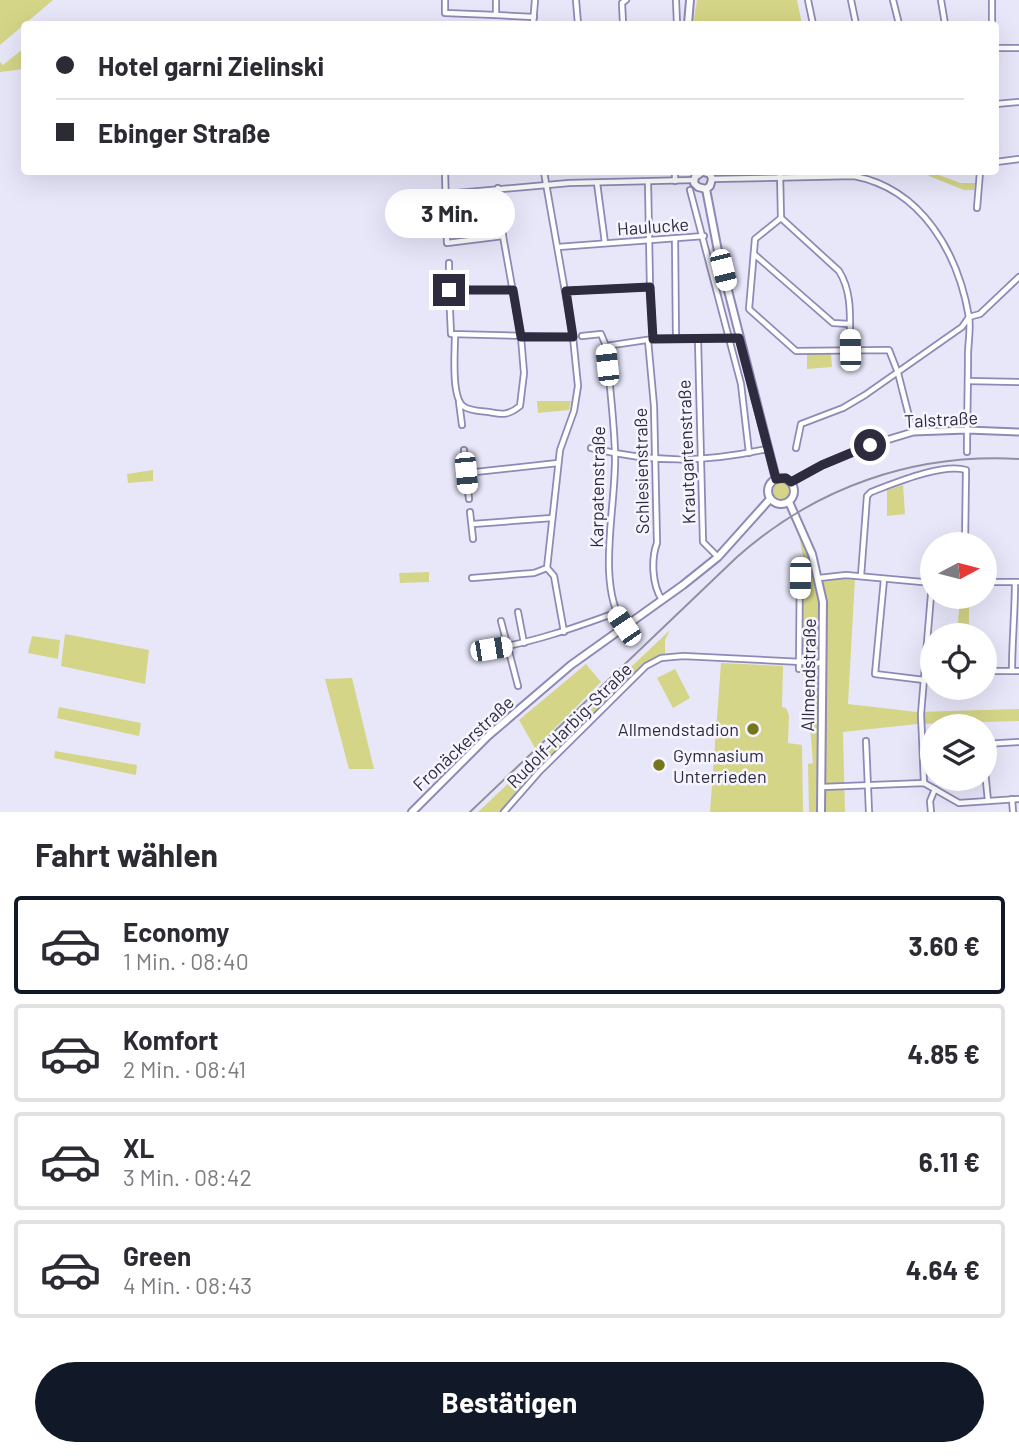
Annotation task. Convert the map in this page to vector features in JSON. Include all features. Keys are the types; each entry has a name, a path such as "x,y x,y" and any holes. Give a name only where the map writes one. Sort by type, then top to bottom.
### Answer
{"main road":[{"path":"688,21 690,0"},
{"path":"696,175 694,180 698,187 706,189"},
{"path":"706,189 710,186 710,175"},
{"path":"706,189 739,338 776,479"},
{"path":"786,478 791,482 794,493 789,502 779,504 770,499 768,487 776,479 786,478"},
{"name":"Fronäckerstraße","path":"412,812 479,745 535,696 718,557 770,499"},
{"name":"Allmendstraße","path":"789,502 812,554 819,578 823,614 821,812"}],"street":[{"path":"445,0 445,13 534,17"},
{"path":"496,0 496,15"},
{"path":"533,21 535,0"},
{"path":"576,0 578,21"},
{"path":"623,21 622,3 626,0"},
{"path":"676,0 677,21"},
{"path":"808,0 812,21"},
{"path":"851,0 855,21"},
{"path":"893,0 898,21"},
{"path":"940,0 944,21"},
{"path":"992,0 992,21"},
{"path":"999,48 1019,48"},
{"path":"999,104 1019,102"},
{"path":"999,162 1019,159"},
{"path":"445,175 447,243 503,236"},
{"path":"544,175 566,291 578,386 574,411 563,436 558,463 547,568 554,576 564,632"},
{"path":"675,175 676,181"},
{"path":"712,179 766,175"},
{"path":"780,175 782,218 839,271 849,292 850,350"},
{"path":"817,175 854,176 873,181 899,194 921,214 945,244 960,281 969,317 967,452"},
{"path":"977,208 980,175"},
{"path":"446,194 546,185 694,180"},
{"name":"Schlesienstraße","path":"648,182 657,543 653,555 657,591 662,600"},
{"name":"Haulucke","path":"597,183 605,243"},
{"path":"459,401 465,408 503,415 520,406 524,373 521,337 503,236 498,188"},
{"path":"690,190 741,384 749,453"},
{"path":"782,218 755,239 749,309 796,351 889,350 898,373 912,432"},
{"name":"Haulucke","path":"558,247 704,236"},
{"path":"675,238 676,339"},
{"path":"753,254 833,323 849,324"},
{"path":"449,263 455,384 462,425"},
{"path":"796,448 801,424 843,408 898,373 962,327 969,317 979,314 1019,277"},
{"path":"566,291 650,287"},
{"path":"449,290 513,290"},
{"path":"453,334 573,337"},
{"path":"582,336 601,334 606,346 650,339 739,338"},
{"name":"Krautgartenstraße","path":"698,340 703,541 718,557"},
{"name":"Karpatenstraße","path":"606,346 615,454 608,561 611,598 615,613 624,626"},
{"path":"968,381 1019,382"},
{"name":"Talstraße","path":"791,482 822,465 870,445 912,432 1019,432"},
{"path":"591,448 655,460 701,460 767,449"},
{"path":"464,450 469,499"},
{"path":"466,473 558,463"},
{"path":"861,576 866,503 869,494 932,472 965,469 965,532"},
{"path":"471,512 473,539"},
{"path":"473,524 552,518"},
{"path":"799,669 800,562"},
{"path":"472,578 534,573 547,568"},
{"path":"819,578 837,575 920,582"},
{"path":"884,579 875,674 920,680"},
{"path":"998,582 1017,582 1016,622 1012,629 1012,671"},
{"path":"518,612 524,643"},
{"path":"491,649 564,632 615,613"},
{"path":"501,621 518,686"},
{"name":"Rudolf-Harbig-Straße","path":"504,812 580,730 652,662 671,656 823,663"},
{"path":"997,671 1019,671"},
{"path":"866,741 869,812"},
{"path":"997,743 1019,742"},
{"path":"821,787 920,783"},
{"path":"930,812 930,801 934,791"},
{"path":"939,791 960,803 1019,799"},
{"path":"987,791 988,802"},
{"path":"1012,799 1013,812"}],"green space":[{"path":"0,0 53,0 28,21 21,21 21,27 0,45"},
{"path":"697,0 797,0 801,21 694,21"},
{"path":"21,50 21,69 0,72 0,62 3,65"},
{"path":"939,175 960,183 975,183 974,190 964,190 929,176"},
{"path":"831,353 832,367 807,369 807,354"},
{"path":"537,401 571,401 569,410 538,413"},
{"path":"153,470 153,481 128,483 127,474"},
{"path":"781,481 788,484 791,491 788,498 781,501 774,498 771,491 774,484"},
{"path":"903,485 905,514 887,516 887,490"},
{"path":"799,535 809,556 816,584 835,578 855,578 848,704 917,712 1019,709 1019,721 997,722 997,714 920,714 920,724 843,732 845,812 809,812 808,764 813,763 806,675 802,675 804,561"},
{"path":"429,572 429,582 400,583 399,573"},
{"path":"959,609 969,609 969,623 958,623"},
{"path":"670,630 665,640 665,654 651,659 640,669 556,751 501,812 478,812"},
{"path":"65,634 149,650 145,684 61,666"},
{"path":"32,636 60,640 58,659 28,653"},
{"name":"Allmendstadion","path":"721,663 783,666 782,707 786,708 789,715 788,743 802,745 803,812 710,812"},
{"path":"586,664 601,682 535,748 519,720"},
{"path":"675,669 690,698 673,708 657,678"},
{"path":"352,678 374,769 349,769 325,679"},
{"path":"59,707 141,723 139,736 57,718"},
{"path":"55,751 137,765 136,775 54,758"}],"railway":[{"path":"470,812 737,557 767,532 833,494 904,469 942,462 1019,459"}],"place":[{"name":"Allmendstadion","path":"753,729"},
{"name":"Gymnasium Unterrieden","path":"659,765"}],"route":[{"path":"449,290 513,290 521,337 573,337 566,291 650,287 653,339 739,338 776,479 786,478 791,482 822,465 870,445"}]}
